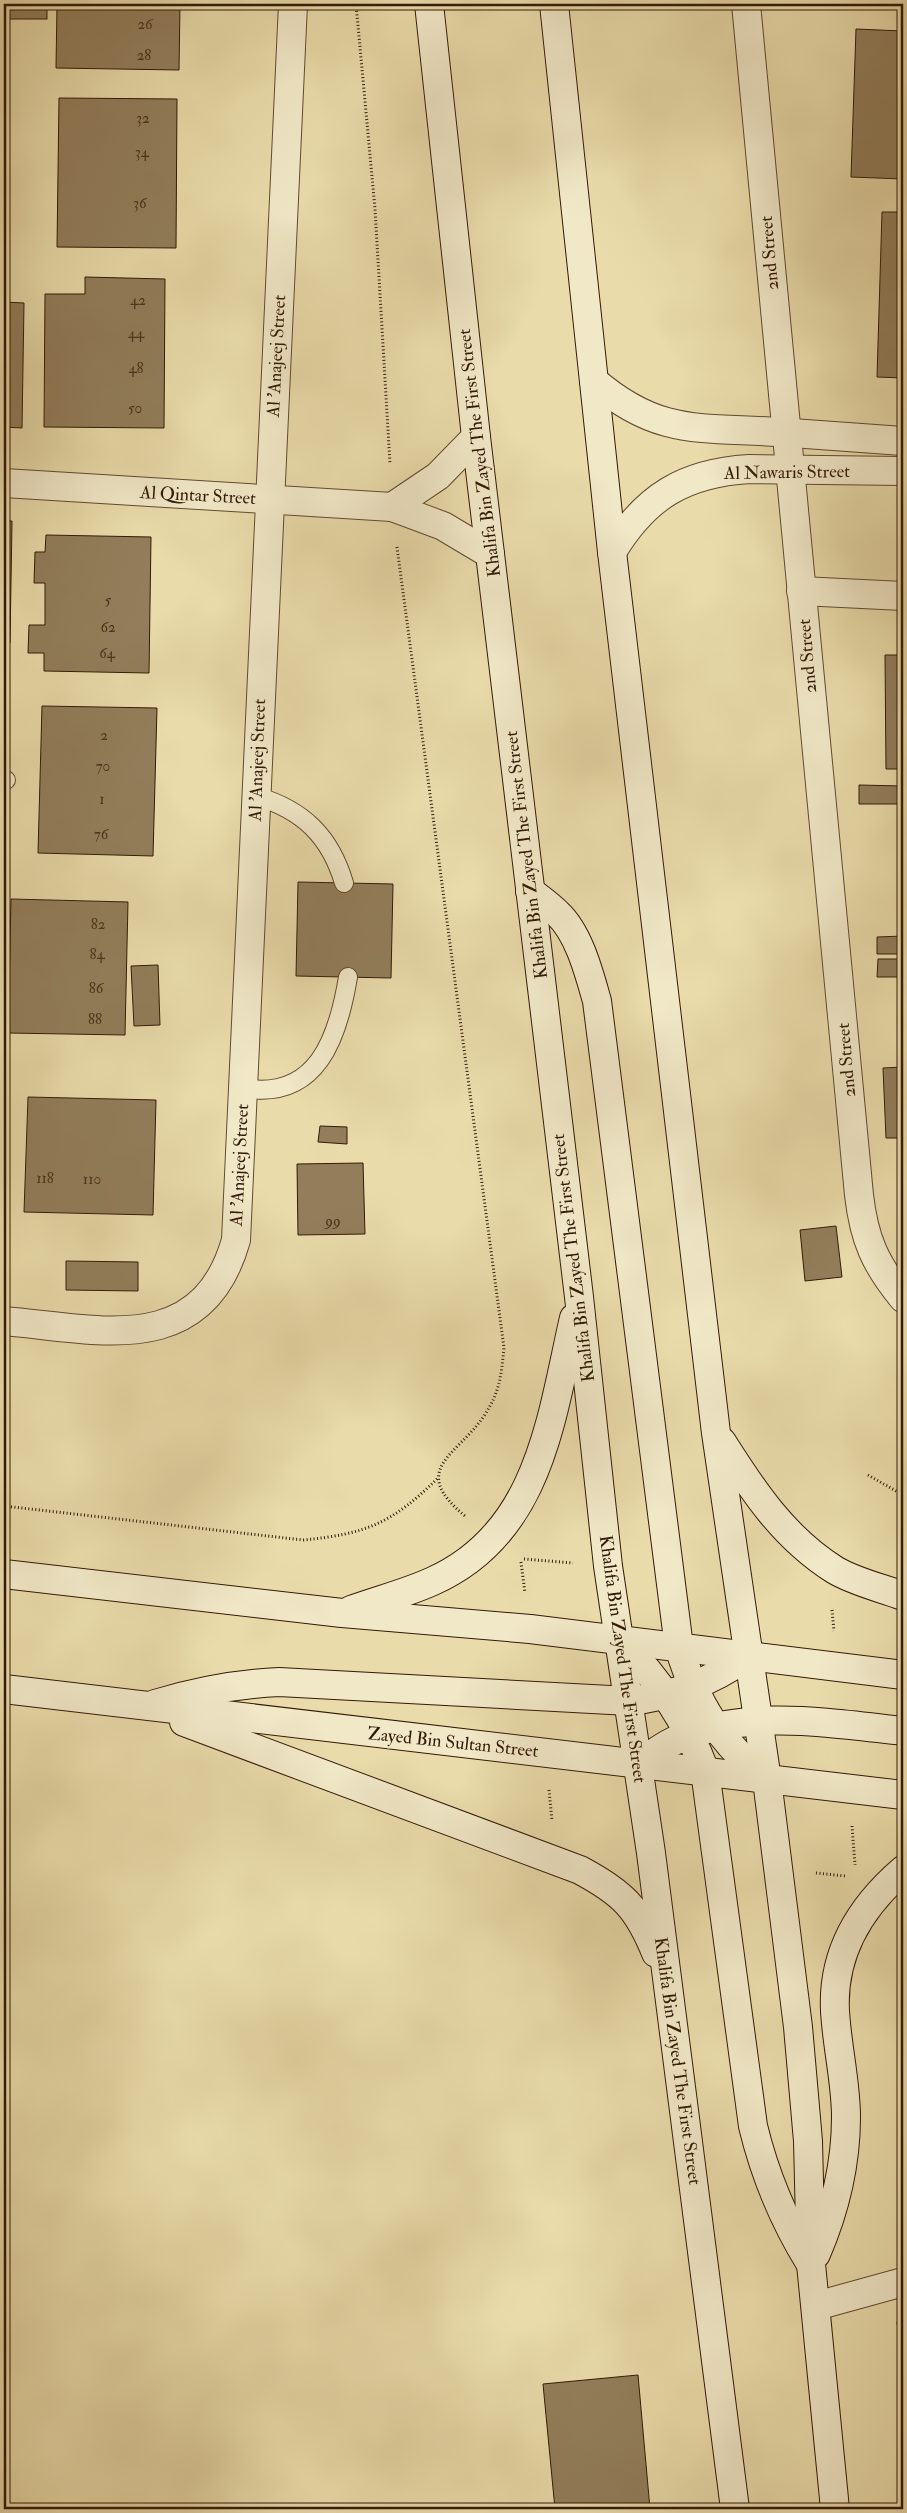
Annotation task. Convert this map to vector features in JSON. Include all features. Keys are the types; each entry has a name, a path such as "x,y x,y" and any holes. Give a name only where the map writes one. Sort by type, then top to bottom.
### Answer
{"main road":[{"name":"Al 'Anajeej Street","path":"4,1320 126,1331 148,1329 170,1323 190,1311 207,1297 220,1280 230,1260 236,1240 268,500 293,4"},
{"name":"Khalifa Bin Zayed The First Street","path":"428,4 476,437 579,1297 608,1566 639,1764 735,2509"},
{"path":"554,4 612,552 716,1433 767,1780 799,2036 808,2142 811,2264 835,2509"},
{"name":"2nd Street","path":"746,4 862,1224 871,1251 886,1276 903,1298"},
{"name":"Al Nawaris Street","path":"594,381 612,397 634,410 681,427 903,440"},
{"path":"392,507 438,476 476,437"},
{"name":"Al Nawaris Street","path":"612,552 625,531 640,513 658,497 678,485 701,476 725,470 903,471"},
{"name":"Al Qintar Street","path":"4,484 392,507 443,526 490,554"},
{"path":"801,591 903,596"},
{"path":"530,891 559,914 576,941 588,970 596,1000 678,1648 680,1692"},
{"path":"342,1612 433,1581 461,1566 493,1538 522,1500 534,1476 550,1420 579,1297"},
{"path":"716,1433 760,1502 796,1539 837,1571 903,1596"},
{"path":"4,1574 342,1612 530,1629 903,1675"},
{"path":"620,1640 642,1664 680,1692 702,1730 767,1780"},
{"path":"144,1707 188,1694 233,1684 279,1682 629,1701 680,1692 730,1668 748,1656"},
{"name":"Zayed Bin Sultan Street","path":"4,1688 144,1707 903,1795"},
{"path":"144,1707 549,1858 606,1884 628,1902 641,1920 668,1982"},
{"path":"639,1764 672,1742 702,1730 757,1721 843,1724 903,1731"},
{"path":"702,1730 753,2126 762,2163 775,2199 791,2233 811,2264"},
{"path":"811,2264 826,2230 838,2192 844,2155 846,2116 835,2011 836,1984 840,1958 850,1933 864,1910 881,1890 903,1870"},
{"path":"816,2306 903,2282"}],"lane":[{"path":"256,796 283,806 313,826 327,843 338,862 344,883"},
{"path":"243,1088 275,1090 297,1081 316,1067 333,1036 345,997 348,978"}],"path":[{"path":"4,1506 303,1540 342,1536 377,1524 410,1505 438,1478 442,1464 483,1417 500,1384 504,1348 392,507 375,209 356,4"},
{"path":"868,1475 903,1495"},
{"path":"438,1478 443,1494 448,1500 521,1559 530,1629"},
{"path":"544,1752 555,1841 549,1858"}],"building":[{"path":"4,4 47,4 47,19 4,19"},
{"path":"57,4 180,4 179,70 56,68"},
{"path":"856,29 903,31 903,179 851,177"},
{"path":"59,98 177,99 176,248 57,247"},
{"path":"882,212 903,212 903,378 877,377"},
{"path":"85,277 165,279 164,428 44,427 45,294 85,294"},
{"path":"4,302 24,303 22,428 4,427"},
{"path":"4,521 12,521 10,643 4,643"},
{"path":"46,535 151,537 149,673 44,671 44,653 28,653 29,625 45,625 45,583 34,583 35,552 45,552"},
{"path":"885,655 903,655 903,769 886,769"},
{"path":"42,706 157,708 153,856 38,853"},
{"path":"859,785 903,786 903,804 859,804"},
{"path":"298,882 393,884 391,978 296,976"},
{"path":"11,899 128,902 125,1035 8,1033"},
{"path":"903,936 903,954 877,954 877,937"},
{"path":"878,959 903,959 903,977 877,977"},
{"path":"158,965 160,1025 134,1026 131,966"},
{"path":"903,1067 903,1138 886,1138 883,1068"},
{"path":"28,1097 156,1100 153,1215 24,1212"},
{"path":"320,1126 347,1127 347,1144 318,1142"},
{"path":"363,1163 365,1234 298,1235 297,1164"},
{"path":"836,1226 842,1277 805,1281 800,1230"},
{"path":"66,1261 138,1262 138,1291 66,1290"},
{"path":"903,2321 903,2375 897,2322"},
{"path":"638,2375 650,2509 555,2509 543,2384"}]}
